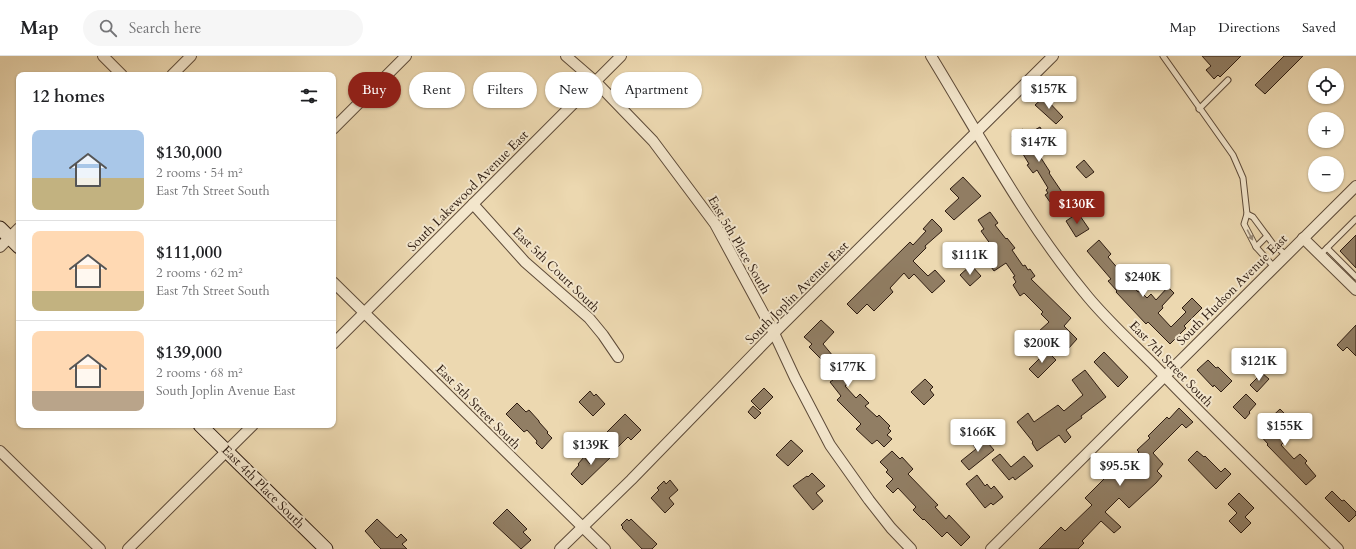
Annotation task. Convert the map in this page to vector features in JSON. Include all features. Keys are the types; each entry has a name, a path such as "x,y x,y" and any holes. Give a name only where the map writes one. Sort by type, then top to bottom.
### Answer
{"street":[{"path":"102,56 119,72"},
{"path":"175,72 191,56"},
{"path":"336,126 406,56"},
{"name":"East 5th Place South","path":"566,56 584,72"},
{"name":"South Lakewood Avenue East","path":"603,75 621,56"},
{"name":"East 7th Street South","path":"931,56 1002,175 1032,221 1089,298 1164,376 1338,549"},
{"name":"South Joplin Avenue East","path":"560,549 629,482 774,334 1053,56"},
{"name":"East 5th Place South","path":"603,89 653,141 714,224 774,334 830,445 869,500 911,549"},
{"name":"South Lakewood Avenue East","path":"336,341 570,108"},
{"name":"South Hudson Avenue East","path":"990,549 1356,186"},
{"name":"East 5th Court South","path":"473,204 526,262 589,318 618,357"},
{"path":"0,228 14,242 0,247"},
{"path":"1303,238 1356,289"},
{"name":"East 5th Street South","path":"336,285 605,549"},
{"name":"East 4th Place South","path":"203,428 326,549"},
{"path":"128,549 250,428"},
{"path":"0,451 100,549"}],"lane":[{"path":"1163,56 1199,109 1233,155 1243,178 1247,214 1244,224 1256,247 1274,267"},
{"path":"1199,109 1228,80"},
{"path":"1247,214 1253,217 1273,244 1286,255"},
{"path":"1320,255 1356,219"},
{"path":"1256,247 1267,236"},
{"path":"1327,248 1356,277"}],"building":[{"path":"1202,56 1241,56 1220,77 1218,75 1214,79 1206,70 1211,66"},
{"path":"1284,56 1303,56 1265,94 1255,85"},
{"path":"1044,97 1063,117 1056,124 1035,105"},
{"path":"1040,127 1045,136 1032,144 1068,201 1060,206 1053,200 1050,202 1045,195 1048,193 1046,190 1048,188 1037,170 1033,173 1027,165 1029,164 1012,136 1023,129 1026,135"},
{"path":"1084,160 1094,172 1086,178 1076,167"},
{"path":"963,177 981,196 954,220 945,211 959,198 950,189"},
{"path":"990,212 998,223 995,225 1015,248 1012,250 1023,266 1025,265 1028,270 1030,269 1035,276 1031,279 1071,318 1064,326 1077,339 1068,349 1062,343 1056,350 1038,332 1049,322 1041,314 1043,312 1024,293 1020,296 1013,285 1016,282 1013,277 1015,276 1006,263 994,271 986,260 996,252 981,231 984,229 978,220"},
{"path":"1078,213 1089,229 1076,237 1066,221"},
{"path":"932,219 942,231 925,246 926,248 913,261 928,276 935,270 945,281 932,293 914,274 909,279 904,273 890,288 893,292 874,311 867,304 857,314 847,304 910,242 913,245 926,231 923,229"},
{"path":"1356,235 1356,268 1340,251"},
{"path":"1099,240 1111,254 1108,257 1138,292 1140,291 1147,298 1151,294 1156,300 1168,287 1174,293 1162,306 1163,308 1158,313 1171,327 1186,312 1182,308 1192,298 1202,308 1184,326 1186,328 1170,344 1148,322 1146,324 1116,292 1117,291 1108,281 1111,279 1087,251"},
{"path":"971,265 981,276 970,286 960,275"},
{"path":"821,320 834,332 823,344 843,368 848,365 853,370 847,375 852,380 845,386 856,398 860,394 869,403 865,406 877,417 879,415 890,426 888,428 891,431 887,435 892,439 884,447 877,440 872,444 856,429 861,424 837,400 841,396 830,382 833,380 821,364 824,362 809,347 812,344 804,337"},
{"path":"1356,325 1356,356 1347,347 1343,351 1337,345"},
{"path":"1047,351 1056,360 1038,378 1029,369"},
{"path":"1104,352 1128,377 1118,387 1094,362"},
{"path":"1208,360 1216,368 1218,367 1232,381 1221,392 1214,385 1213,387 1197,370"},
{"path":"1085,370 1106,397 1081,416 1082,418 1066,430 1071,437 1065,443 1059,435 1037,451 1032,443 1033,442 1017,422 1028,413 1034,422 1058,405 1064,411 1083,395 1072,380"},
{"path":"1262,373 1269,379 1257,392 1250,385"},
{"path":"925,379 933,387 930,390 934,395 924,405 911,392"},
{"path":"764,388 773,397 760,410 751,401"},
{"path":"590,391 594,396 596,394 605,404 593,416 579,402"},
{"path":"1246,394 1256,404 1245,419 1233,407"},
{"path":"517,403 526,412 529,410 552,438 542,449 527,430 524,432 506,414"},
{"path":"753,406 761,413 755,419 748,412"},
{"path":"1179,408 1193,422 1186,428 1182,424 1153,453 1163,464 1157,471 1162,476 1129,508 1119,498 1105,512 1121,527 1114,533 1101,521 1082,541 1084,543 1078,549 1039,549 1061,527 1065,531 1092,505 1085,498 1121,462 1125,466 1139,452 1137,450 1150,438 1148,436 1167,417 1169,419"},
{"path":"1280,409 1289,418 1280,427 1290,436 1281,445 1294,459 1300,454 1307,461 1305,463 1316,476 1306,485 1267,445 1268,444 1258,433 1263,427 1262,426"},
{"path":"625,414 641,430 631,440 628,437 613,452 600,439"},
{"path":"982,436 994,450 969,470 961,461 976,449 972,443"},
{"path":"791,440 803,451 788,466 776,455"},
{"path":"607,447 614,454 582,485 571,474 584,457 590,464"},
{"path":"892,451 900,459 902,457 913,469 908,474 938,505 935,507 946,519 949,515 970,537 961,546 947,532 942,537 924,519 923,520 913,510 916,507 898,488 893,493 886,486 893,479 886,472 888,470 880,462"},
{"path":"1197,451 1204,457 1205,456 1221,472 1225,468 1231,474 1216,489 1188,460"},
{"path":"1000,454 1011,467 1024,456 1033,466 1015,480 1013,477 1009,480 992,460"},
{"path":"812,473 825,486 816,493 823,501 813,510 793,486"},
{"path":"977,475 985,486 987,484 991,489 994,486 1003,497 993,505 991,503 985,508 966,484"},
{"path":"670,480 678,490 669,498 674,504 665,513 651,498 659,490 657,488 664,481 666,484"},
{"path":"1332,491 1356,512 1356,515 1349,522 1325,498"},
{"path":"1239,493 1254,508 1245,517 1251,523 1241,533 1229,521 1237,513 1228,504"},
{"path":"507,509 527,529 523,532 531,540 521,549 493,523"},
{"path":"377,519 397,538 401,534 407,540 402,544 407,549 381,549 374,542 365,531"},
{"path":"627,519 629,521 631,519 657,544 652,549 642,549 622,528 623,527 621,525"}]}
